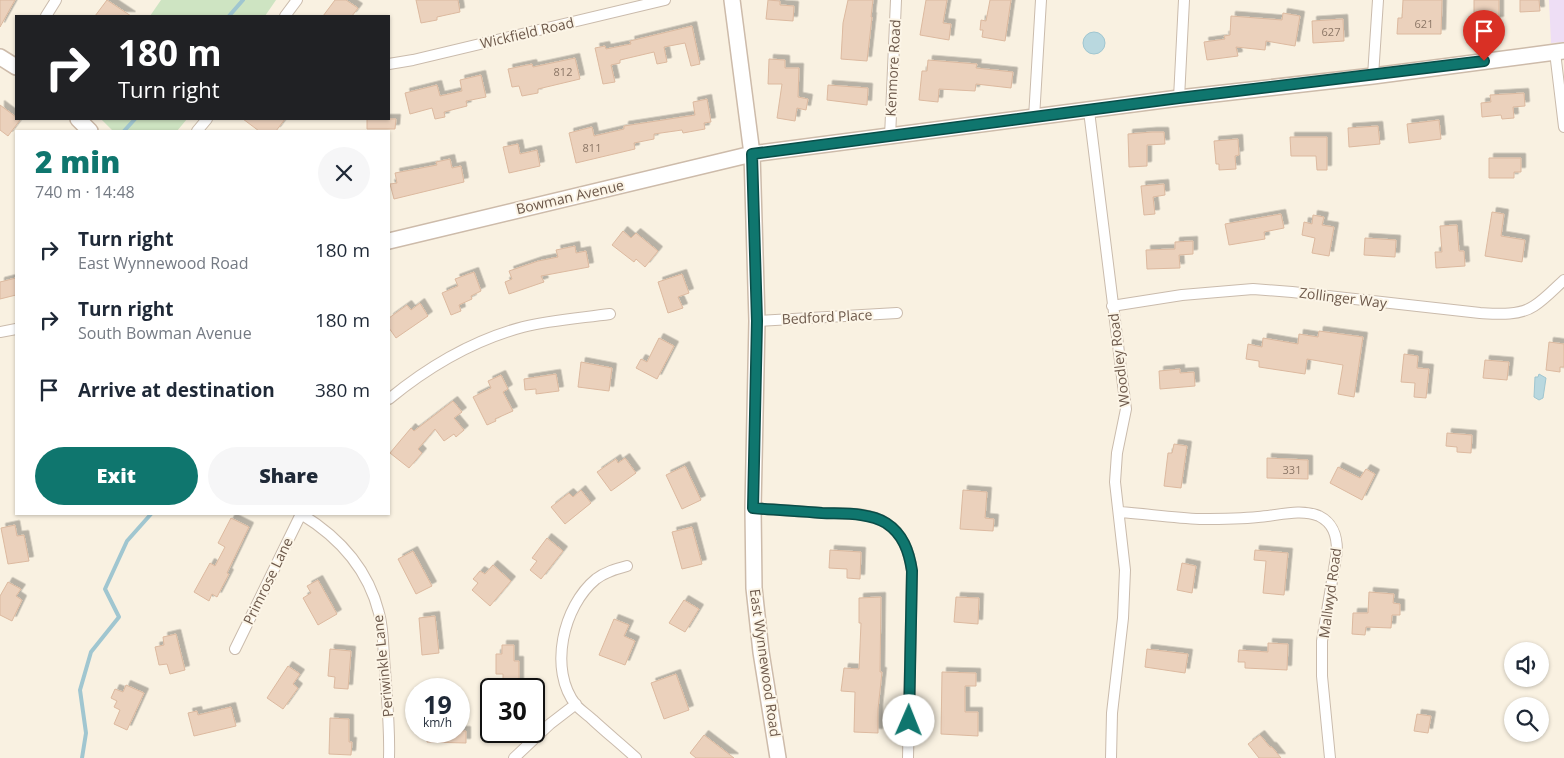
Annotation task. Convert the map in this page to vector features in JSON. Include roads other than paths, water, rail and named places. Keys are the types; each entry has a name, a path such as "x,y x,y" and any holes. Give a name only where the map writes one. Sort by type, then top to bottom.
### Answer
{"street":[{"path":"47,15 56,0"},
{"path":"286,15 297,0"},
{"name":"Wickfield Road","path":"390,64 422,58 666,0"},
{"name":"East Wynnewood Road","path":"732,0 752,154 757,321 753,508 755,597 761,652 778,758"},
{"name":"Kenmore Road","path":"890,137 896,0"},
{"path":"1034,118 1041,0"},
{"path":"1179,98 1184,0"},
{"path":"1373,76 1378,0"},
{"path":"1560,51 1564,127"},
{"name":"Bowman Avenue","path":"390,241 752,154 1179,98 1373,76 1560,51"},
{"path":"0,57 15,64"},
{"name":"Woodley Road","path":"1089,111 1126,409 1117,453 1115,482 1120,512 1125,570 1123,618 1112,713 1110,758"},
{"path":"79,120 89,130"},
{"path":"198,130 206,120"},
{"name":"Zollinger Way","path":"1112,306 1182,295 1253,290 1292,292 1502,314 1533,307 1564,280"},
{"name":"Bedford Place","path":"757,321 897,313"},
{"path":"390,398 418,376 486,340 542,323 610,314"},
{"path":"0,332 15,329"},
{"path":"753,508 865,515 886,523 906,544 912,571 908,758"},
{"name":"Mallwyd Road","path":"1120,512 1200,519 1257,518 1300,512 1310,513 1332,526 1337,541 1337,551 1322,641 1322,676 1330,758"},
{"name":"Primrose Lane","path":"235,649 301,515"},
{"name":"Periwinkle Lane","path":"303,515 338,541 356,562 371,588 380,614 390,732 389,758"},
{"path":"627,566 605,573 595,580 578,600 568,620 564,634 561,662 566,683 576,704 636,758"},
{"path":"514,758 550,724 576,704"}],"water":[{"path":"1094,32 1104,39 1105,43 1098,53 1094,54 1084,47 1083,43 1090,33"},
{"path":"1539,374 1546,378 1543,398 1539,400 1534,397 1535,377 1538,377"}],"waterway":[{"path":"230,15 243,0"},
{"path":"125,130 134,120"},
{"path":"82,758 86,733 80,690 91,652 119,617 105,589 127,541 150,515"}]}
